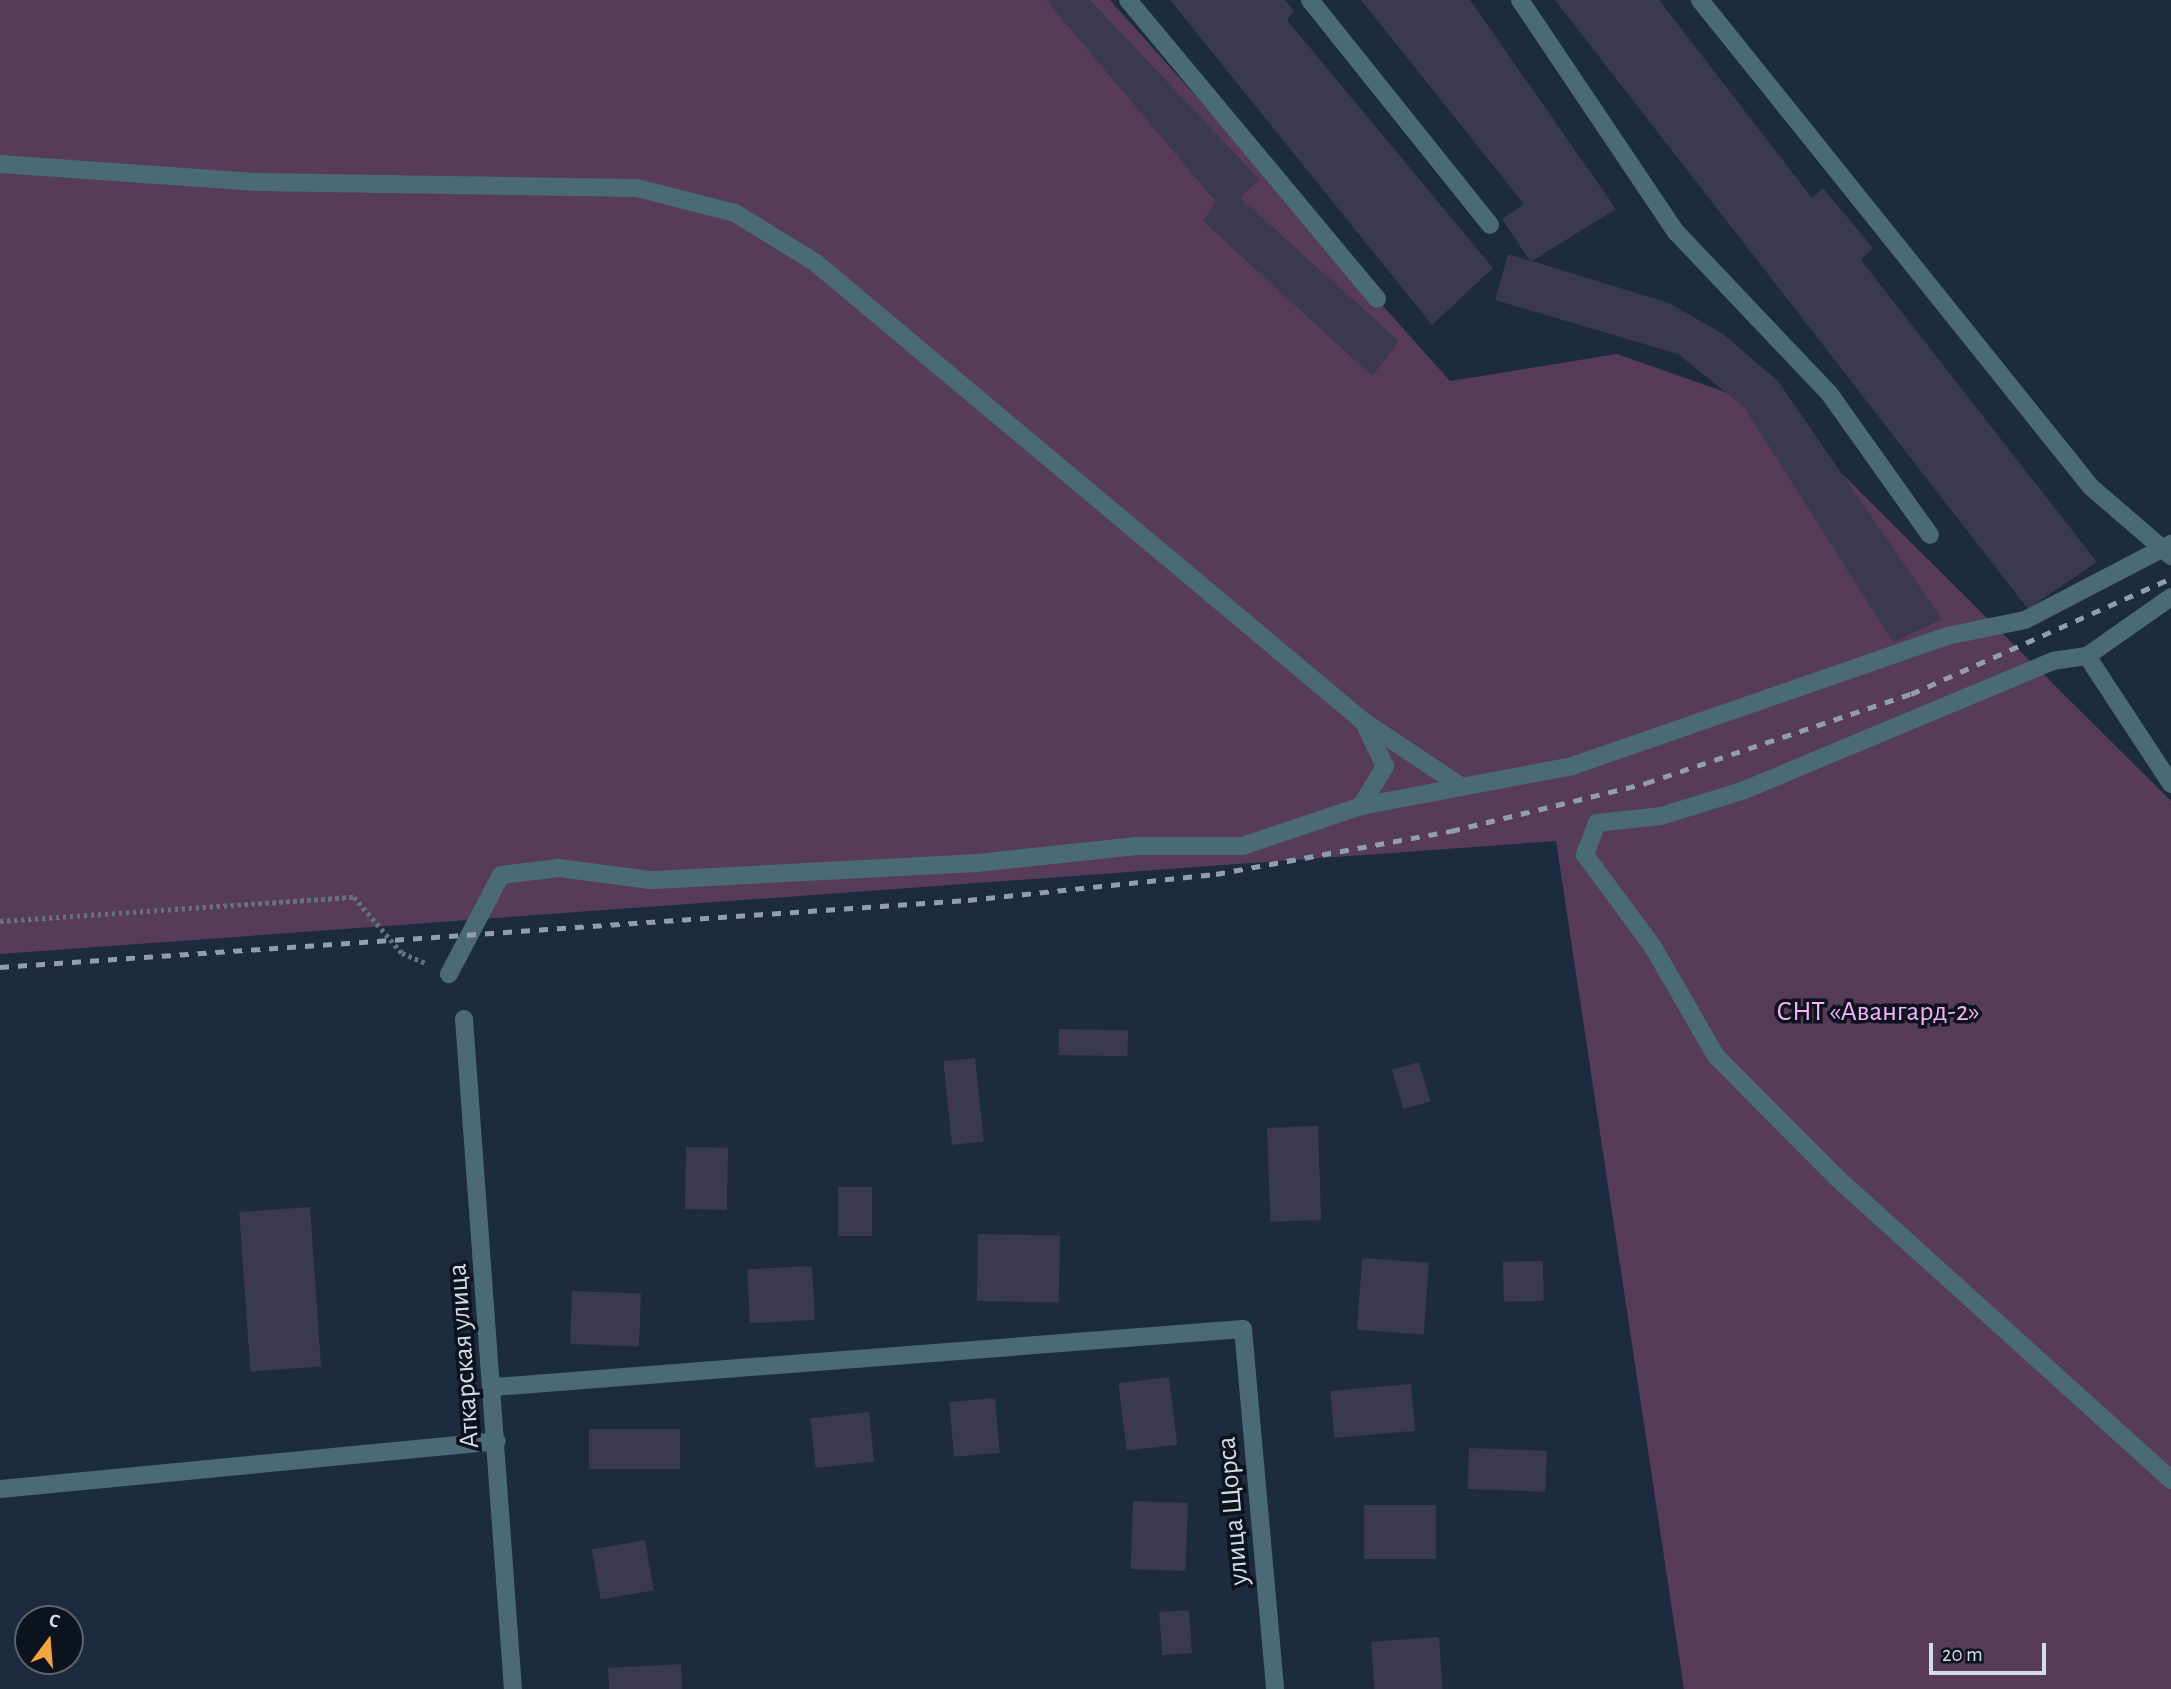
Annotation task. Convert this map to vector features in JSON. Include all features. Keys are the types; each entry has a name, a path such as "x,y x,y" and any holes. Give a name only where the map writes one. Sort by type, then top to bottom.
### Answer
{"street":[{"path":"1128,0 1377,299"},
{"path":"1310,0 1490,225"},
{"path":"1520,0 1676,232 1829,393 1930,535"},
{"path":"449,974 502,875 559,868 650,880 978,863 1136,846 1243,846 1361,806 1572,766 1947,636 2025,620 2170,549 2091,487 1700,0"},
{"path":"0,164 259,181 637,188 734,213 816,263 1363,721 1462,787"},
{"path":"2171,597 2087,656 2053,661 1745,790 1661,816 1597,823 1585,855 1653,947 1716,1056 1836,1177 2171,1480"},
{"path":"2087,656 2171,784"},
{"path":"1361,806 1385,766 1363,721"},
{"name":"Аткарская улица","path":"464,1019 494,1387 513,1689"},
{"name":"улица Щорса","path":"494,1387 1243,1329 1275,1689"},
{"path":"0,1489 497,1441"}],"path":[{"path":"0,921 354,897 402,953 449,974"}],"green space":[{"name":"СНТ «Авангард-2»","path":"0,0 1110,0 1450,381 1617,354 1779,411 2171,801 2171,1689 1684,1689 1556,841 0,954"}],"building":[{"path":"1046,0 1090,0 1259,179 1240,198 1399,341 1372,376 1203,221 1216,202"},
{"path":"1170,0 1285,0 1294,11 1287,20 1493,268 1432,325"},
{"path":"1361,0 1470,0 1616,209 1532,261 1669,303 1723,334 1778,381 1942,619 1893,642 1744,407 1678,354 1495,300 1508,254 1530,261 1502,219 1524,204"},
{"path":"1555,0 1659,0 1812,198 1823,188 1873,248 1861,260 2097,562 2028,609"},
{"path":"1059,1029 1128,1030 1128,1056 1059,1055"},
{"path":"975,1058 984,1142 952,1145 943,1061"},
{"path":"1419,1062 1430,1101 1403,1109 1392,1070"},
{"path":"1318,1126 1321,1220 1270,1222 1267,1128"},
{"path":"686,1147 728,1148 727,1210 685,1209"},
{"path":"838,1187 872,1187 872,1236 838,1236"},
{"path":"310,1207 321,1367 250,1372 239,1212"},
{"path":"978,1234 1060,1235 1059,1302 977,1301"},
{"path":"1362,1258 1429,1263 1424,1334 1357,1330"},
{"path":"1543,1261 1544,1301 1504,1302 1503,1262"},
{"path":"812,1266 815,1320 750,1323 747,1269"},
{"path":"572,1291 641,1293 639,1346 570,1344"},
{"path":"1169,1377 1177,1444 1127,1451 1118,1383"},
{"path":"1411,1384 1415,1431 1334,1438 1330,1391"},
{"path":"995,1398 1000,1453 954,1457 949,1402"},
{"path":"869,1412 874,1462 816,1468 810,1418"},
{"path":"589,1429 680,1429 680,1469 589,1469"},
{"path":"1469,1448 1547,1451 1546,1492 1468,1489"},
{"path":"1133,1501 1188,1503 1186,1571 1131,1569"},
{"path":"1364,1505 1436,1505 1436,1559 1364,1559"},
{"path":"645,1540 654,1590 601,1600 592,1549"},
{"path":"1189,1610 1192,1653 1162,1655 1159,1612"},
{"path":"1439,1637 1443,1689 1374,1689 1371,1642"},
{"path":"681,1664 682,1689 609,1689 608,1668"}],"railway":[{"path":"0,967 968,900 1216,874 1451,831 1646,783 1911,694 2171,578"}]}
